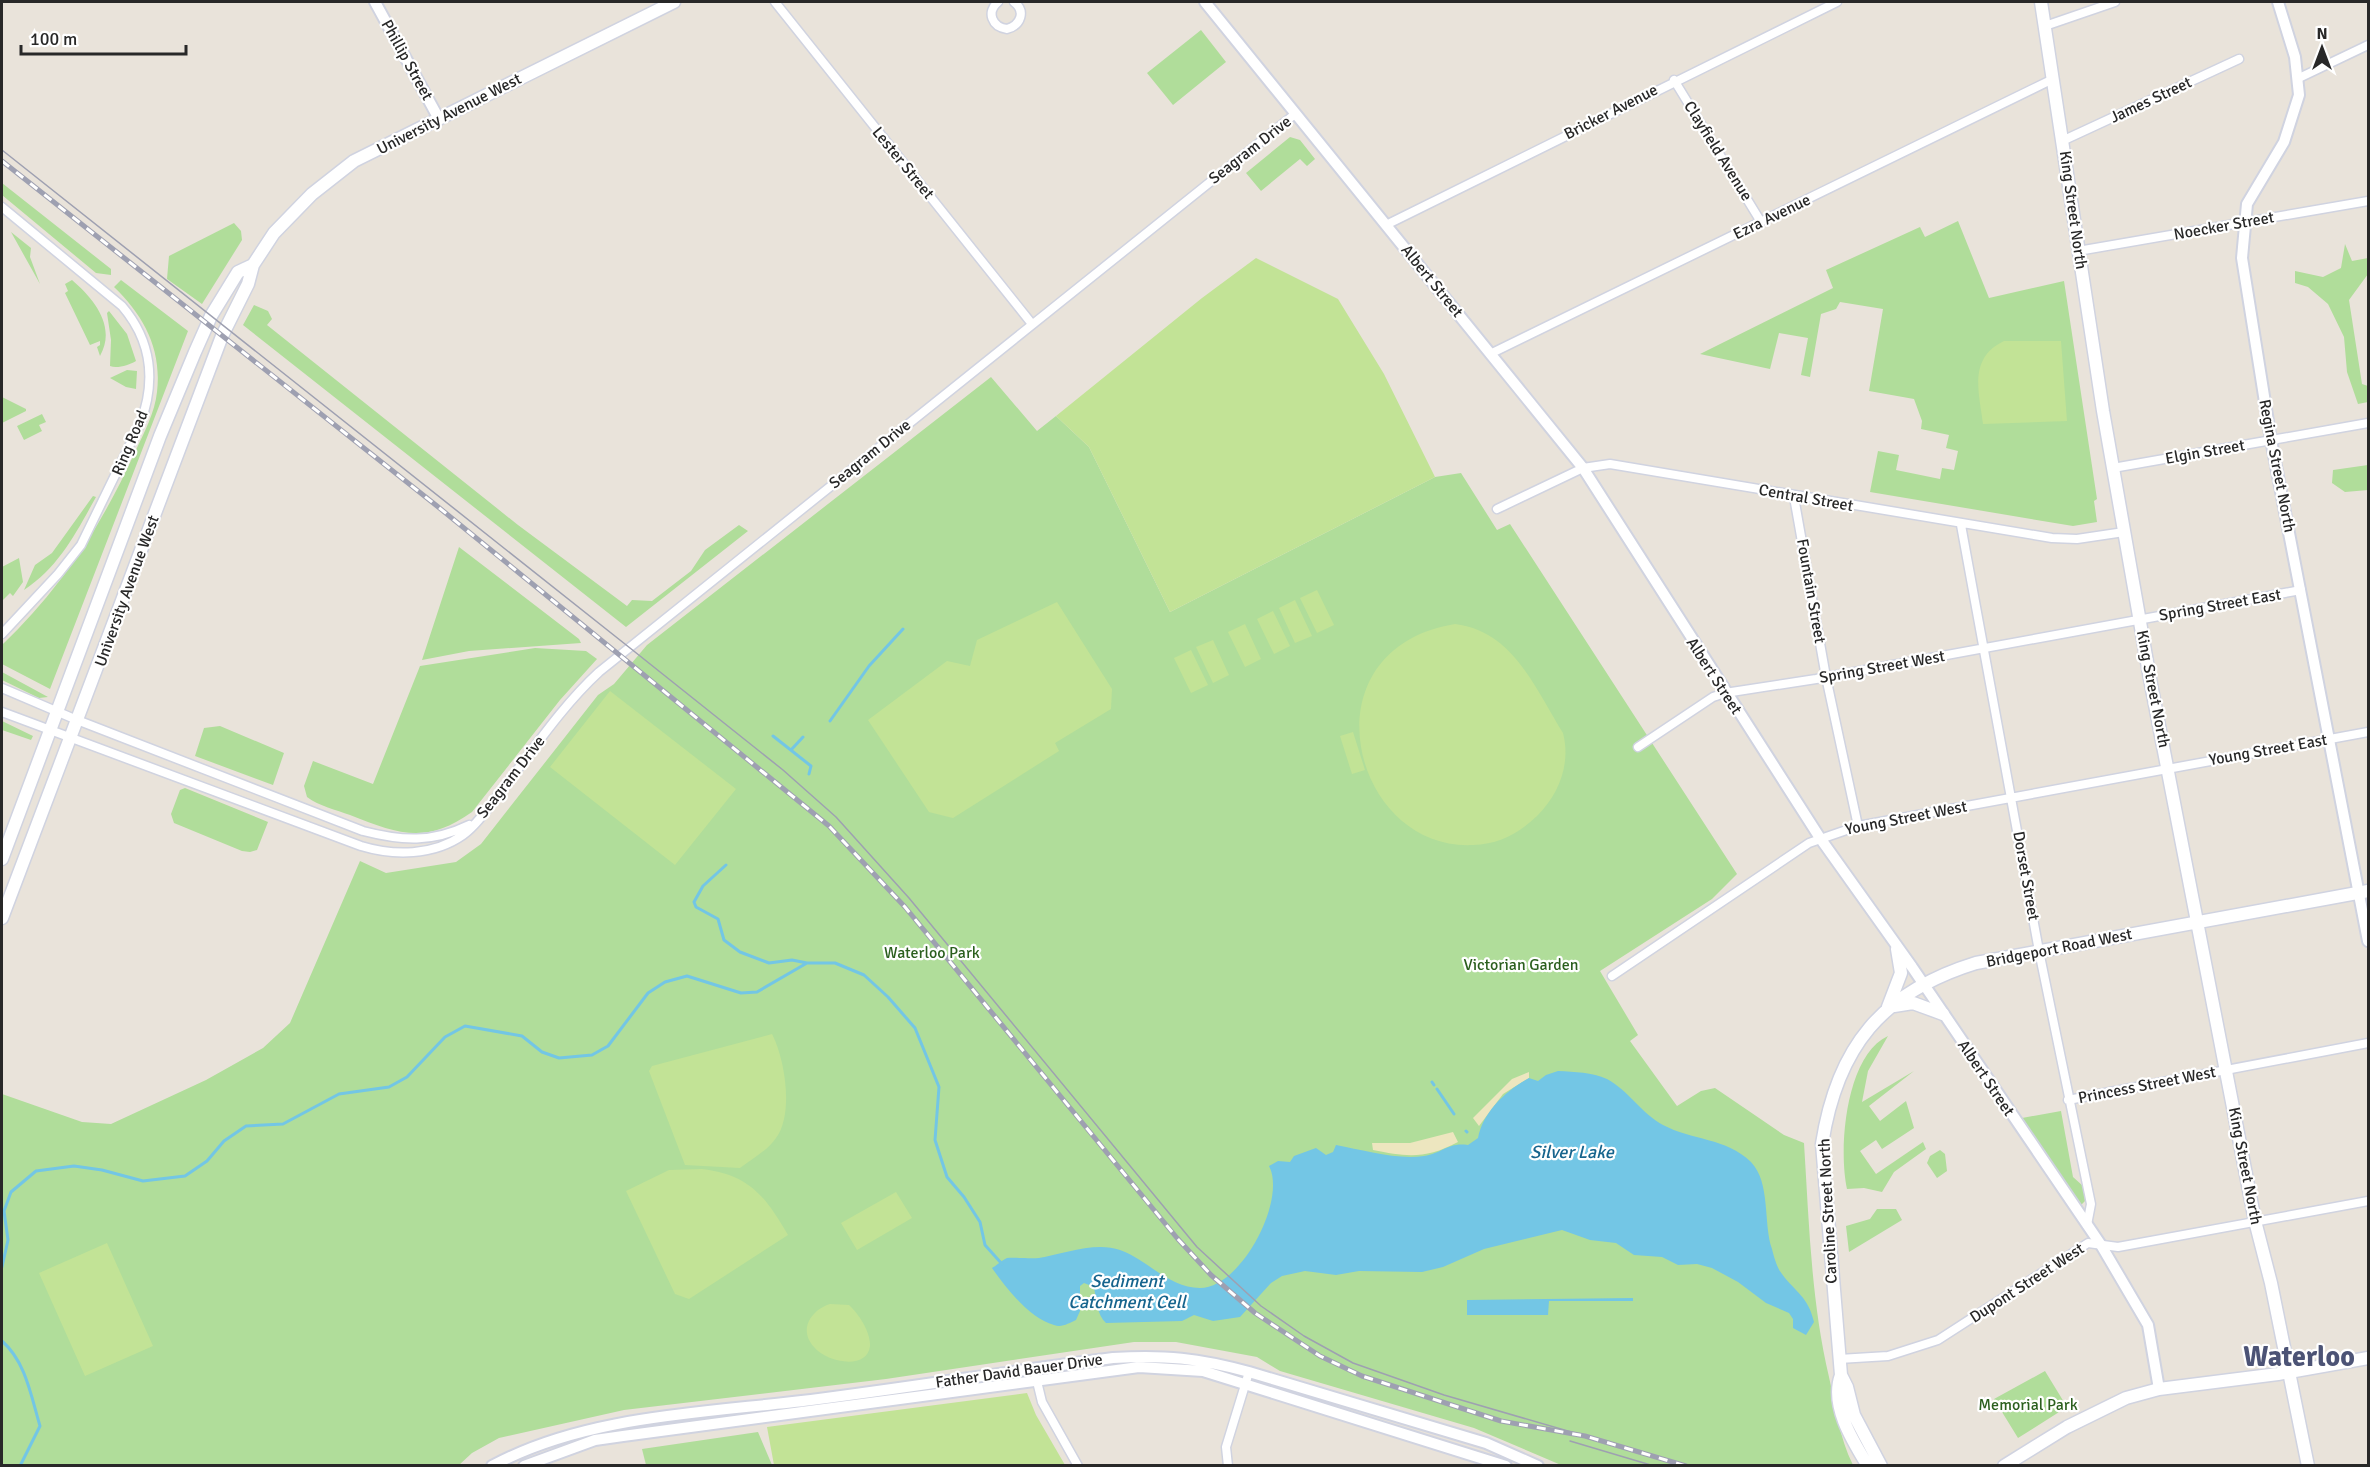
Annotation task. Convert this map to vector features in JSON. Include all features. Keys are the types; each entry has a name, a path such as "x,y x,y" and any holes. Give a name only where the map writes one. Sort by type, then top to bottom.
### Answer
{"main road":[{"name":"University Avenue West","path":"2,918 222,336 248,284 253,264 284,221 336,174 354,161 674,2"},
{"name":"King Street North","path":"2041,2 2113,468 2140,620 2255,1221 2308,1466"},
{"name":"University Avenue West","path":"2,859 160,436 207,324 238,272 253,264"},
{"name":"Bridgeport Road West","path":"1922,983 1976,963 2364,892"},
{"path":"1887,1008 1901,973 1896,949"},
{"name":"Caroline Street North","path":"1881,1466 1854,1414 1841,1375 1822,1144 1828,1106 1844,1064 1867,1031 1887,1008 1922,983"},
{"path":"1887,1008 1913,1003 1943,1014"},
{"path":"2004,1466 2113,1403 2159,1389 2289,1372 2368,1358"},
{"path":"1841,1375 1836,1388 1841,1413 1853,1441 1868,1466"}],"street":[{"name":"Phillip Street","path":"375,2 439,119"},
{"name":"Lester Street","path":"775,2 1032,324"},
{"path":"993,3 992,19 995,25 1007,29 1018,23 1021,17 1021,10 1014,2"},
{"name":"Albert Street","path":"1205,2 1583,468 1820,838 2101,1245 2148,1325 2159,1389"},
{"name":"Bricker Avenue","path":"1386,225 1674,80 1837,2"},
{"path":"2045,26 2115,2"},
{"name":"Regina Street North","path":"2278,2 2295,57 2299,95 2284,141 2251,194 2244,223 2242,258 2271,440 2329,740 2364,892 2368,941"},
{"path":"2299,78 2368,45"},
{"name":"James Street","path":"2062,141 2239,58"},
{"name":"Ezra Avenue","path":"1490,354 2053,79"},
{"name":"Clayfield Avenue","path":"1674,80 1761,222"},
{"name":"Seagram Drive","path":"50,731 376,851 409,853 430,849 464,834 570,702 593,677 1295,114"},
{"name":"Noecker Street","path":"2079,251 2368,201"},
{"name":"Ring Road","path":"2,207 122,306 136,324 146,347 150,382 140,424 81,544 58,574 2,634"},
{"name":"Elgin Street","path":"2113,468 2368,423"},
{"name":"Central Street","path":"1497,509 1583,468 1610,464 1961,525 2069,539 2124,532"},
{"name":"Fountain Street","path":"1794,497 1826,677 1858,826"},
{"name":"Dorset Street","path":"1961,525 2013,798 2039,951 2091,1204 2086,1226"},
{"name":"Spring Street East","path":"2140,620 2301,590"},
{"name":"Spring Street West","path":"1638,747 1713,697 1725,693 2140,620"},
{"path":"2,688 57,712"},
{"path":"2,712 50,731"},
{"name":"Seagram Drive","path":"57,712 363,831 391,838 432,839 475,823"},
{"name":"Young Street East","path":"2167,768 2368,732"},
{"name":"Young Street West","path":"1612,976 1820,838 1858,826 2167,768"},
{"name":"Princess Street West","path":"2068,1100 2368,1043"},
{"name":"Dupont Street West","path":"1839,1359 1888,1356 1938,1340 2088,1243 2118,1247 2368,1201"},
{"name":"Father David Bauer Drive","path":"524,1466 595,1440 1035,1375 1113,1358 1154,1356 1210,1362 1247,1377 1503,1465"},
{"path":"1035,1375 1042,1402 1078,1466"},
{"name":"Father David Bauer Drive","path":"492,1466 541,1443 612,1424 1035,1375"},
{"path":"1228,1466 1226,1447 1247,1377"},
{"name":"Father David Bauer Drive","path":"1247,1377 1508,1451 1538,1466"},
{"path":"1503,1465 1508,1451"}],"green space":[{"path":"1201,30 1226,62 1173,105 1147,73"},
{"path":"1290,137 1300,140 1315,159 1307,166 1300,159 1261,191 1246,173"},
{"path":"2,183 111,269 111,275 96,273 2,195"},
{"path":"1958,221 1989,298 2064,281 2097,499 2094,501 2097,522 2073,526 1870,492 1878,451 1899,455 1896,470 1940,479 1942,468 1954,470 1958,451 1946,448 1949,435 1921,429 1922,421 1914,399 1869,391 1883,309 1840,302 1836,309 1821,314 1810,377 1801,375 1808,338 1779,333 1770,369 1700,354 1833,288 1826,270 1920,227 1925,237"},
{"path":"234,223 241,231 242,240 202,304 167,279 169,256"},
{"path":"11,232 31,248 30,257 40,284"},
{"path":"2345,244 2352,261 2368,258 2368,274 2349,300 2362,384 2368,386 2368,402 2358,404 2347,372 2344,337 2328,304 2308,287 2295,283 2295,271 2323,277 2341,268"},
{"path":"1256,258 1338,299 1384,374 1435,477 1170,612 1089,447 1056,416 1202,298"},
{"path":"72,280 88,295 100,313 106,334 105,345 100,356 97,347 100,341 90,345 65,293 68,291 65,284"},
{"path":"121,280 188,331 50,689 2,664 2,645 43,602 94,531 122,479 152,415 156,400 158,376 154,348 142,322 114,287"},
{"path":"254,305 268,311 272,319 267,325 518,525 627,606 632,600 652,601 691,571 705,550 739,525 748,531 626,627 243,325"},
{"path":"109,311 127,334 136,361 127,365 110,366 111,340 107,313"},
{"path":"2004,341 2061,341 2067,421 1983,424 1978,388 1980,366 1993,348"},
{"path":"127,370 137,371 136,389 126,387 110,378"},
{"name":"Waterloo Park","path":"991,377 1037,431 1056,416 1089,447 1170,612 1435,477 1461,473 1497,530 1510,524 1737,874 1712,899 1600,971 1638,1035 1630,1041 1677,1106 1701,1091 1715,1088 1784,1135 1804,1143 1818,1319 1838,1422 1853,1465 1561,1465 1474,1428 1280,1371 1257,1357 1176,1342 1134,1342 886,1379 624,1410 499,1438 472,1453 459,1465 2,1466 2,1094 82,1122 111,1124 206,1080 263,1048 290,1023 360,861 386,873 456,862 481,844 598,695 614,684 647,645"},
{"path":"2,397 26,409 26,411 2,423"},
{"path":"42,414 46,422 39,425 42,431 24,440 17,426"},
{"path":"2368,465 2368,490 2345,492 2332,483 2333,470"},
{"path":"93,496 96,497 66,548 47,571 24,590 35,565 52,553"},
{"path":"459,547 579,639 581,643 469,651 422,660"},
{"path":"19,558 23,582 13,596 10,593 2,601 2,567"},
{"path":"1317,590 1334,625 1317,633 1300,598"},
{"path":"1295,600 1312,636 1295,643 1279,608"},
{"path":"1057,602 1112,689 1111,709 1055,743 1059,751 953,818 929,812 868,720 947,661 970,666 977,640"},
{"path":"1273,611 1290,646 1274,654 1257,619"},
{"path":"1245,624 1261,659 1245,667 1228,632"},
{"path":"1455,624 1475,629 1492,638 1520,664 1563,733 1565,745 1561,778 1545,807 1515,833 1491,843 1473,845 1431,838 1397,817 1373,784 1361,746 1361,706 1376,670 1407,641"},
{"path":"1213,640 1229,675 1213,683 1196,647"},
{"path":"535,648 586,651 597,659 560,700 472,812 440,829 412,833 383,827 322,805 307,797 304,786 313,761 373,784 420,666"},
{"path":"1191,650 1208,685 1191,693 1174,658"},
{"path":"2,672 48,697 39,698 2,680"},
{"path":"610,691 736,789 675,865 550,767"},
{"path":"2,721 33,736 31,740 2,730"},
{"path":"220,726 284,753 273,785 195,756 204,728"},
{"path":"1353,732 1365,770 1352,774 1340,736"},
{"path":"185,788 268,822 257,850 242,851 174,823 171,814 180,790"},
{"path":"772,1034 781,1057 786,1086 785,1115 782,1128 776,1138 740,1168 685,1165 649,1071 652,1066"},
{"path":"1888,1036 1868,1071 1862,1102 1914,1071 1869,1106 1880,1121 1906,1101 1914,1128 1882,1149 1876,1140 1860,1151 1876,1174 1923,1142 1926,1149 1894,1172 1882,1192 1864,1188 1847,1189 1844,1150 1848,1104 1863,1062 1874,1046"},
{"path":"2061,1111 2073,1177 2083,1186 2085,1201 2080,1206 2022,1118"},
{"path":"1940,1150 1945,1154 1947,1171 1937,1178 1927,1163 1930,1156"},
{"path":"702,1169 732,1176 744,1182 772,1209 788,1235 689,1299 675,1294 626,1191 669,1170"},
{"path":"896,1192 912,1218 857,1250 841,1223"},
{"path":"1877,1209 1896,1209 1902,1220 1849,1252 1846,1226 1870,1219"},
{"path":"107,1243 153,1346 85,1376 39,1273"},
{"path":"830,1304 849,1305 864,1324 869,1335 870,1346 862,1359 845,1362 827,1357 809,1341 807,1328 809,1321 817,1311"},
{"name":"Memorial Park","path":"2045,1371 2067,1407 2018,1438 1994,1399"},
{"path":"1027,1393 1036,1415 1065,1465 774,1465 767,1427"},
{"path":"758,1432 772,1465 646,1465 642,1449"}],"sand":[{"path":"1529,1072 1529,1078 1503,1094 1479,1126 1473,1118 1512,1079"},
{"path":"1453,1132 1458,1142 1426,1154 1406,1155 1373,1150 1372,1143 1410,1143"}],"water":[{"name":"Silver Lake","path":"1558,1071 1577,1072 1607,1079 1663,1125 1731,1148 1751,1162 1757,1171 1764,1192 1769,1239 1777,1266 1805,1300 1814,1322 1806,1335 1793,1328 1793,1319 1789,1313 1766,1303 1738,1282 1712,1268 1697,1264 1678,1265 1662,1257 1634,1255 1616,1243 1590,1240 1562,1230 1484,1249 1443,1267 1422,1272 1359,1271 1336,1275 1305,1271 1282,1276 1271,1283 1240,1317 1213,1321 1194,1315 1182,1321 1106,1323 1096,1302 1094,1287 1084,1283 1080,1286 1080,1311 1076,1320 1057,1326 1045,1322 1028,1310 1011,1293 992,1268 1007,1258 1039,1258 1100,1247 1120,1250 1168,1279 1189,1287 1200,1288 1215,1284 1231,1274 1257,1240 1272,1199 1273,1181 1269,1166 1278,1161 1290,1162 1294,1156 1316,1148 1326,1155 1333,1152 1336,1145 1380,1154 1414,1157 1431,1155 1450,1146 1468,1145 1478,1138 1485,1119 1496,1103 1512,1089 1529,1078 1538,1081"},
{"path":"1633,1298 1633,1301 1549,1301 1548,1315 1467,1315 1467,1300"}],"waterway":[{"path":"830,721 869,666 903,629"},
{"path":"773,736 811,766 809,774"},
{"path":"791,750 803,737"},
{"path":"726,865 703,886 694,902 696,907 718,919 724,940 740,952 769,963 792,960 807,963"},
{"path":"2,1267 8,1240 4,1211 11,1192 36,1171 74,1166 102,1170 143,1181 185,1176 207,1161 224,1141 246,1126 283,1124 339,1094 389,1087 407,1077 445,1037 465,1026 522,1036 542,1052 559,1058 592,1055 608,1046 648,993 665,982 687,976 741,993 757,992 807,963 835,963 864,975 888,997 915,1028 939,1087 935,1140 947,1177 964,1197 980,1222 985,1245 1002,1264"},
{"path":"1437,1089 1454,1114"},
{"path":"2,1341 10,1349 22,1369 40,1426 20,1466"}],"tram line":[{"path":"2,150 783,770 836,817 909,898 1197,1247 1261,1306 1304,1336 1353,1363 1444,1395 1585,1436"},
{"path":"593,634 748,758"},
{"path":"1570,1441 1654,1466"}],"railway":[{"path":"2,161 437,506 829,826 905,907 1177,1238 1211,1275 1255,1313 1320,1356 1362,1376 1501,1421 1585,1436 1686,1466"}],"district":[{"name":"Waterloo","path":"2299,1357"}],"park label":[{"name":"Victorian Garden","path":"1521,965"}],"water label":[{"name":"Sediment Catchment Cell","path":"1127,1291"}]}
